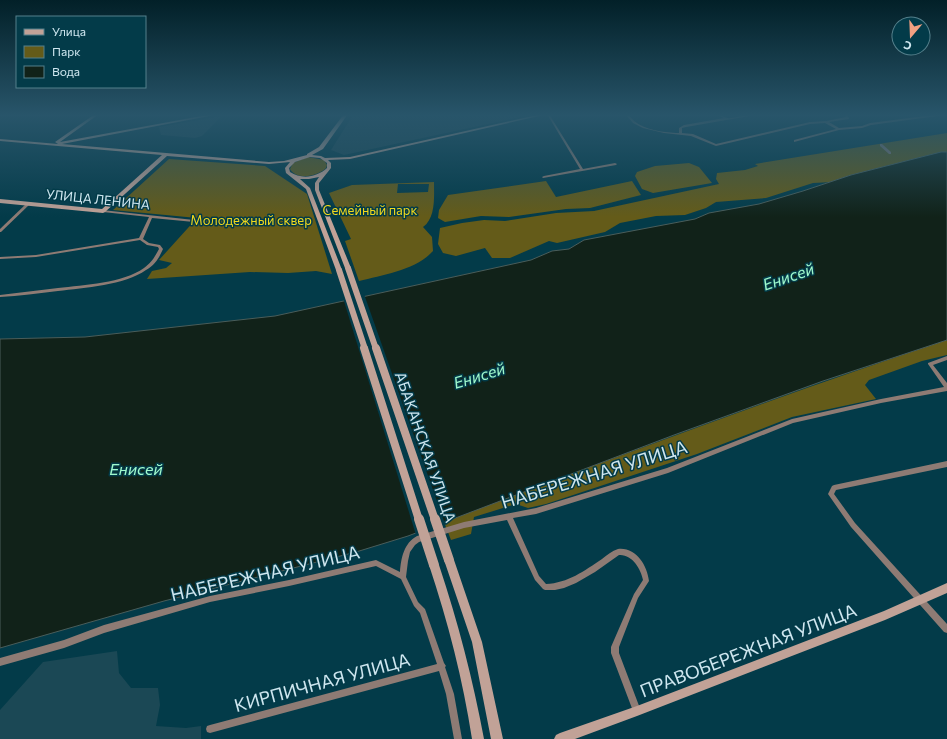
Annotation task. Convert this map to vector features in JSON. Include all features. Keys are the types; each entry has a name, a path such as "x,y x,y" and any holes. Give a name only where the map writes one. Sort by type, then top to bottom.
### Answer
{"main road":[{"path":"104,148 269,163 314,156 325,158 350,158 393,148"},
{"path":"290,175 287,171 288,166 300,158 320,148"},
{"path":"321,148 325,158 330,164 327,170"},
{"path":"103,211 166,154"},
{"path":"269,163 290,175 308,178 350,158"},
{"name":"АБАКАНСКАЯ УЛИЦА","path":"327,170 317,183 317,190 348,268 476,642 497,739"},
{"name":"АБАКАНСКАЯ УЛИЦА","path":"290,175 308,188 340,270 458,642 473,708 478,739"},
{"name":"УЛИЦА ЛЕНИНА","path":"0,200 103,211"},
{"name":"ПРАВОБЕРЕЖНАЯ УЛИЦА","path":"560,739 637,711 885,615 947,588"}],"street":[{"path":"569,148 582,170"},
{"path":"884,148 890,153"},
{"path":"544,177 615,164"},
{"path":"0,231 28,204"},
{"name":"УЛИЦА ЛЕНИНА","path":"103,211 194,220"},
{"path":"141,239 151,216"},
{"path":"0,258 36,256 141,239 148,244 160,247 160,253 149,266 125,278 104,284 0,296"},
{"path":"947,358 930,364 947,388"},
{"name":"НАБЕРЕЖНАЯ УЛИЦА","path":"0,662 64,644 104,629 210,598 289,583 376,563 403,577 405,556 413,542 417,539 464,525 536,511 668,470 792,421 947,388"},
{"path":"947,464 834,488 831,494 853,524 947,629"},
{"path":"509,517 537,578 545,587 561,586 579,577 618,552 624,550 629,552 638,564 646,581 636,596 615,647 615,653 637,711"},
{"path":"403,577 416,604 423,611 442,666 450,694 458,739"},
{"name":"КИРПИЧНАЯ УЛИЦА","path":"210,729 442,666"}],"shaded area":[{"path":"332,148 374,148 344,155 331,150"},
{"path":"117,651 119,673 131,688 158,688 160,705 156,726 186,728 201,726 201,739 0,739 0,710 43,662"}],"green space":[{"path":"851,148 947,148 947,152 851,175 832,182 813,183 766,198 716,202 706,208 685,215 656,216 620,223 605,232 557,243 549,241 510,258 492,258 485,248 456,256 443,253 438,244 440,228 484,220 505,221 556,213 594,211 719,184 716,179 717,173 745,170 758,166 755,164"},
{"path":"308,157 324,160 327,165 326,168 318,173 308,176 293,173 290,169 293,163"},
{"name":"Молодежный сквер","path":"169,159 265,166 307,194 332,274 316,271 288,273 250,272 147,279 152,271 166,268 172,263 159,260 197,218 113,210"},
{"path":"689,163 699,167 712,183 653,193 642,189 635,176 637,172 655,166"},
{"path":"546,181 556,197 632,181 641,195 590,208 566,209 509,217 481,216 445,222 438,218 439,210 448,195"},
{"name":"Семейный парк","path":"434,182 432,212 427,223 423,227 432,237 433,251 418,263 399,271 359,281 345,241 351,239 329,193 352,185","holes":["398,184 429,184 428,192 397,193"]},
{"path":"947,340 947,355 922,361 869,380 865,385 876,399 792,417 697,454 546,504 528,508 516,504 474,517 471,534 451,540 444,522 632,451"}],"water":[{"name":"Енисей","path":"941,152 947,152 947,340 823,381 674,435 408,536 356,552 164,601 0,648 0,339 85,337 275,316 531,260 552,251 569,249 584,240 695,219 709,213 759,204 851,175"}],"pier":[{"path":"364,294 445,524 416,535 343,298"}]}
